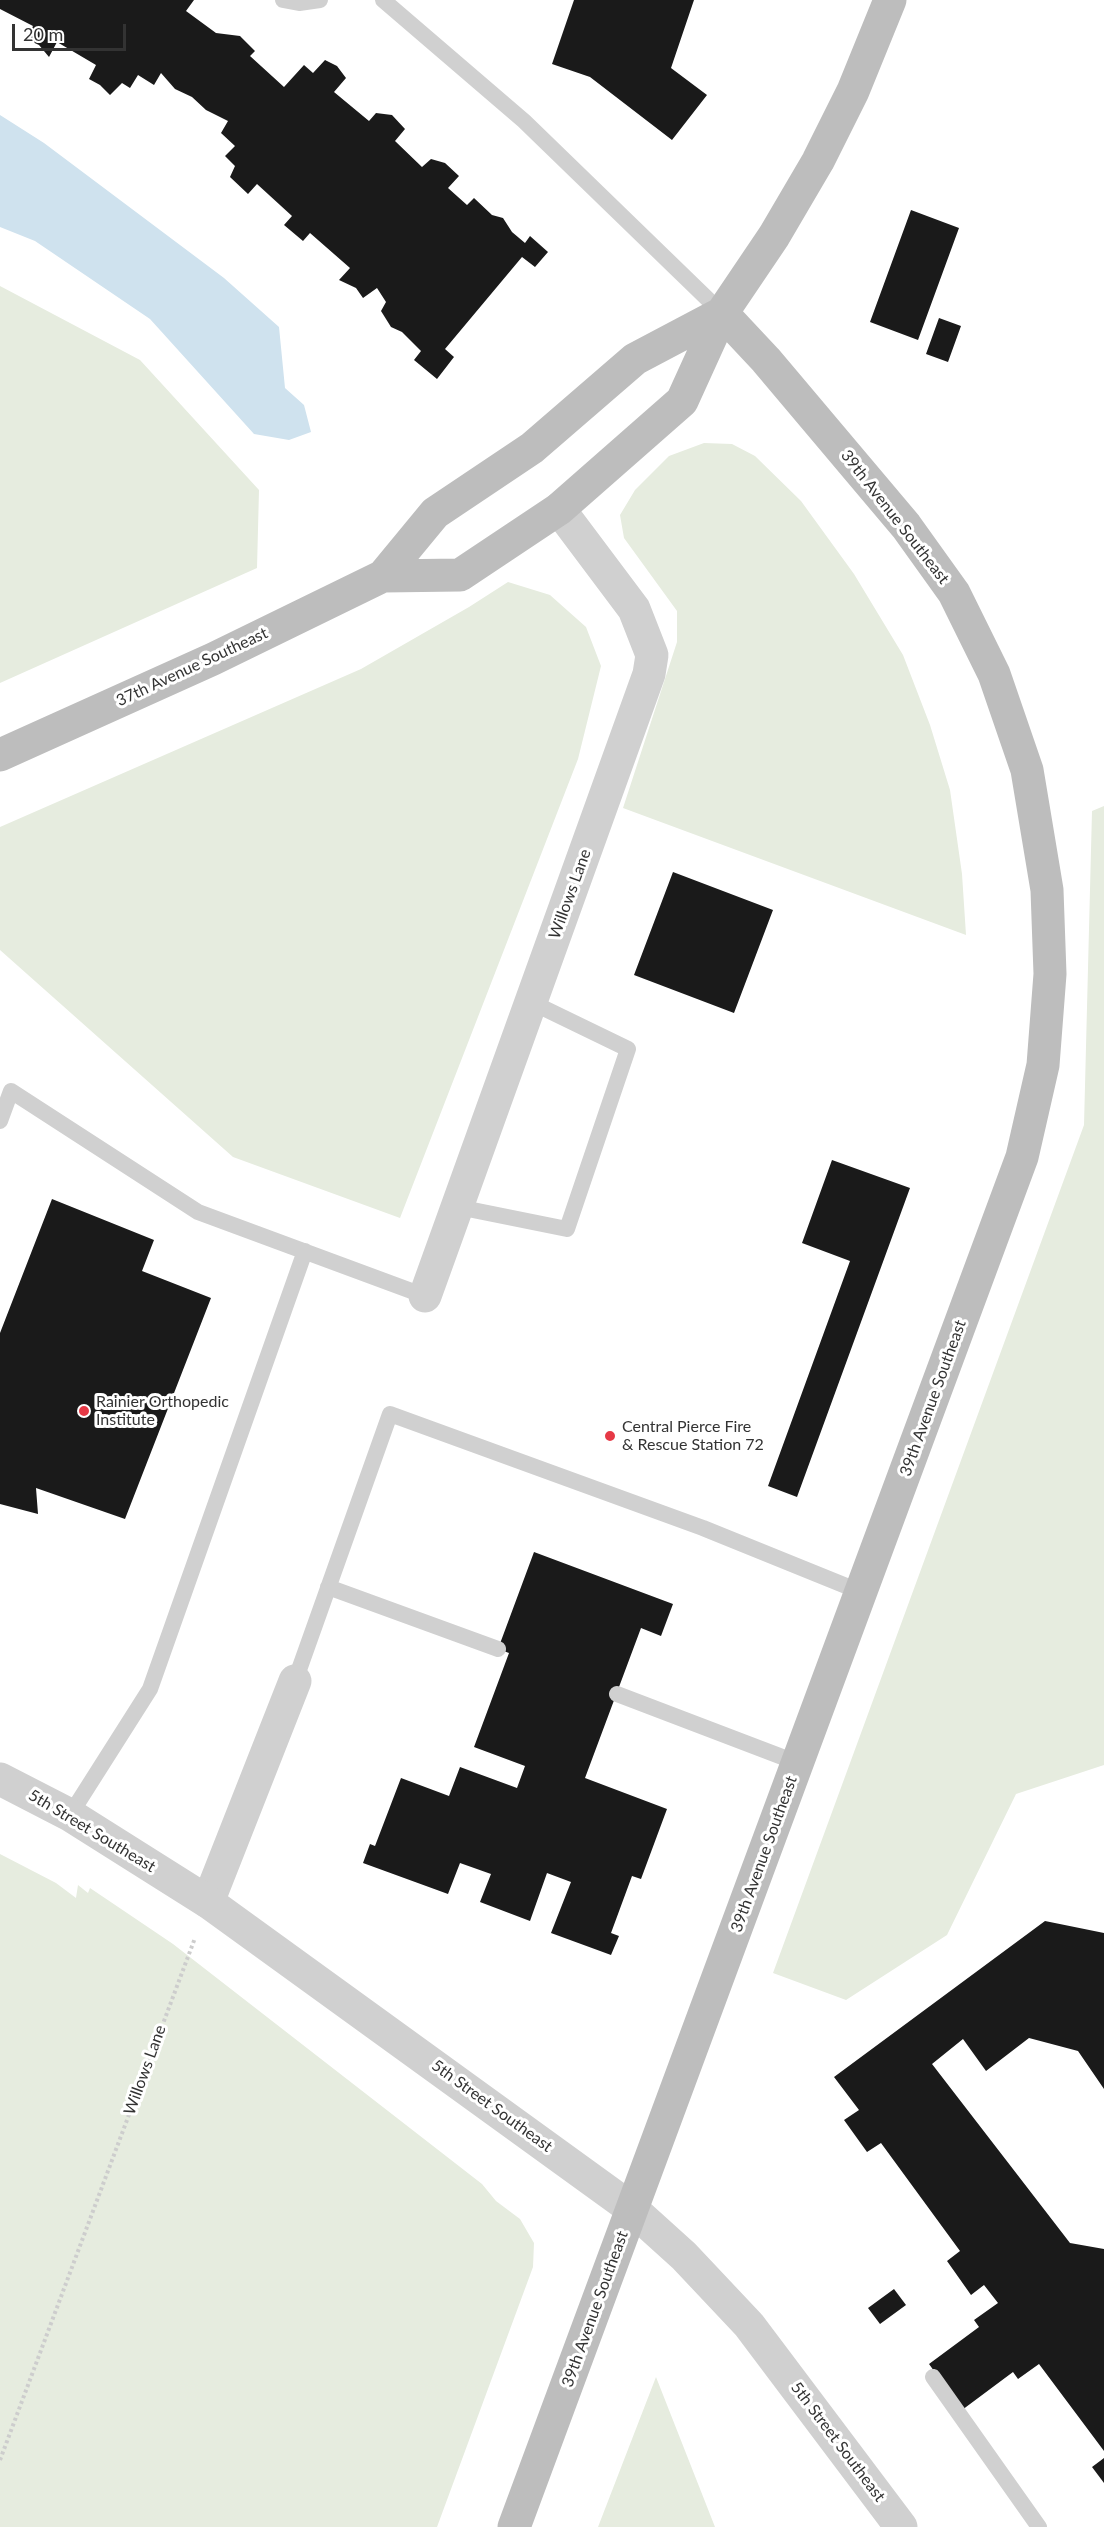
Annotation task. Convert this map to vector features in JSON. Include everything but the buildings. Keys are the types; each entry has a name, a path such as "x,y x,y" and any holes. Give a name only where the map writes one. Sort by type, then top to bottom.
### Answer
{"main road":[{"path":"559,509 682,400 722,313 774,236 818,161 853,91 890,0"},
{"name":"37th Avenue Southeast","path":"0,755 213,659 383,576 435,513 532,448 635,359 722,313"},
{"name":"39th Avenue Southeast","path":"514,2527 1022,1157 1043,1065 1050,974 1047,890 1027,770 994,674 954,593 906,526 766,360 722,313"},
{"name":"37th Avenue Southeast","path":"383,576 460,575 559,509"}],"street":[{"name":"Willows Lane","path":"425,1296 650,674 652,655 634,609 559,509"},
{"path":"208,1902 295,1681"},
{"name":"5th Street Southeast","path":"0,1779 70,1815 208,1902 632,2209 684,2256 749,2325 901,2527"}],"lane":[{"path":"283,0 299,3 320,0"},
{"path":"383,0 525,121 722,313"},
{"path":"458,1206 567,1229 628,1048 531,1002"},
{"path":"0,1121 11,1091 198,1212 425,1296"},
{"path":"70,1815 150,1689 305,1251"},
{"path":"295,1681 390,1414 703,1528 861,1593"},
{"path":"328,1587 498,1649"},
{"path":"617,1694 798,1763"},
{"path":"933,2377 1039,2527"}],"path":[{"name":"Willows Lane","path":"0,2460 208,1902"}],"shaded area":[{"path":"0,286 140,360 259,490 257,568 0,683"},
{"path":"704,443 732,444 755,456 801,501 854,574 903,655 930,725 950,790 962,874 966,935 623,808 677,642 677,611 624,538 620,515 635,490 669,456"},
{"path":"508,582 550,595 586,627 601,666 578,759 400,1218 233,1157 0,950 0,827 361,669"},
{"path":"1104,806 1104,1765 1016,1794 947,1935 846,2000 773,1973 1084,1125 1092,811"},
{"path":"0,1854 56,1883 76,1898 78,1885 88,1893 90,1888 173,1944 482,2184 496,2201 520,2219 534,2243 533,2267 437,2527 0,2527"},
{"path":"656,2377 715,2527 598,2527"}],"water":[{"path":"0,115 44,143 224,278 279,327 285,388 304,405 311,432 289,440 254,434 150,319 35,241 0,227"}],"place":[{"name":"Rainier Orthopedic Institute","path":"84,1411"},
{"name":"Central Pierce Fire & Rescue Station 72","path":"610,1436"}]}
